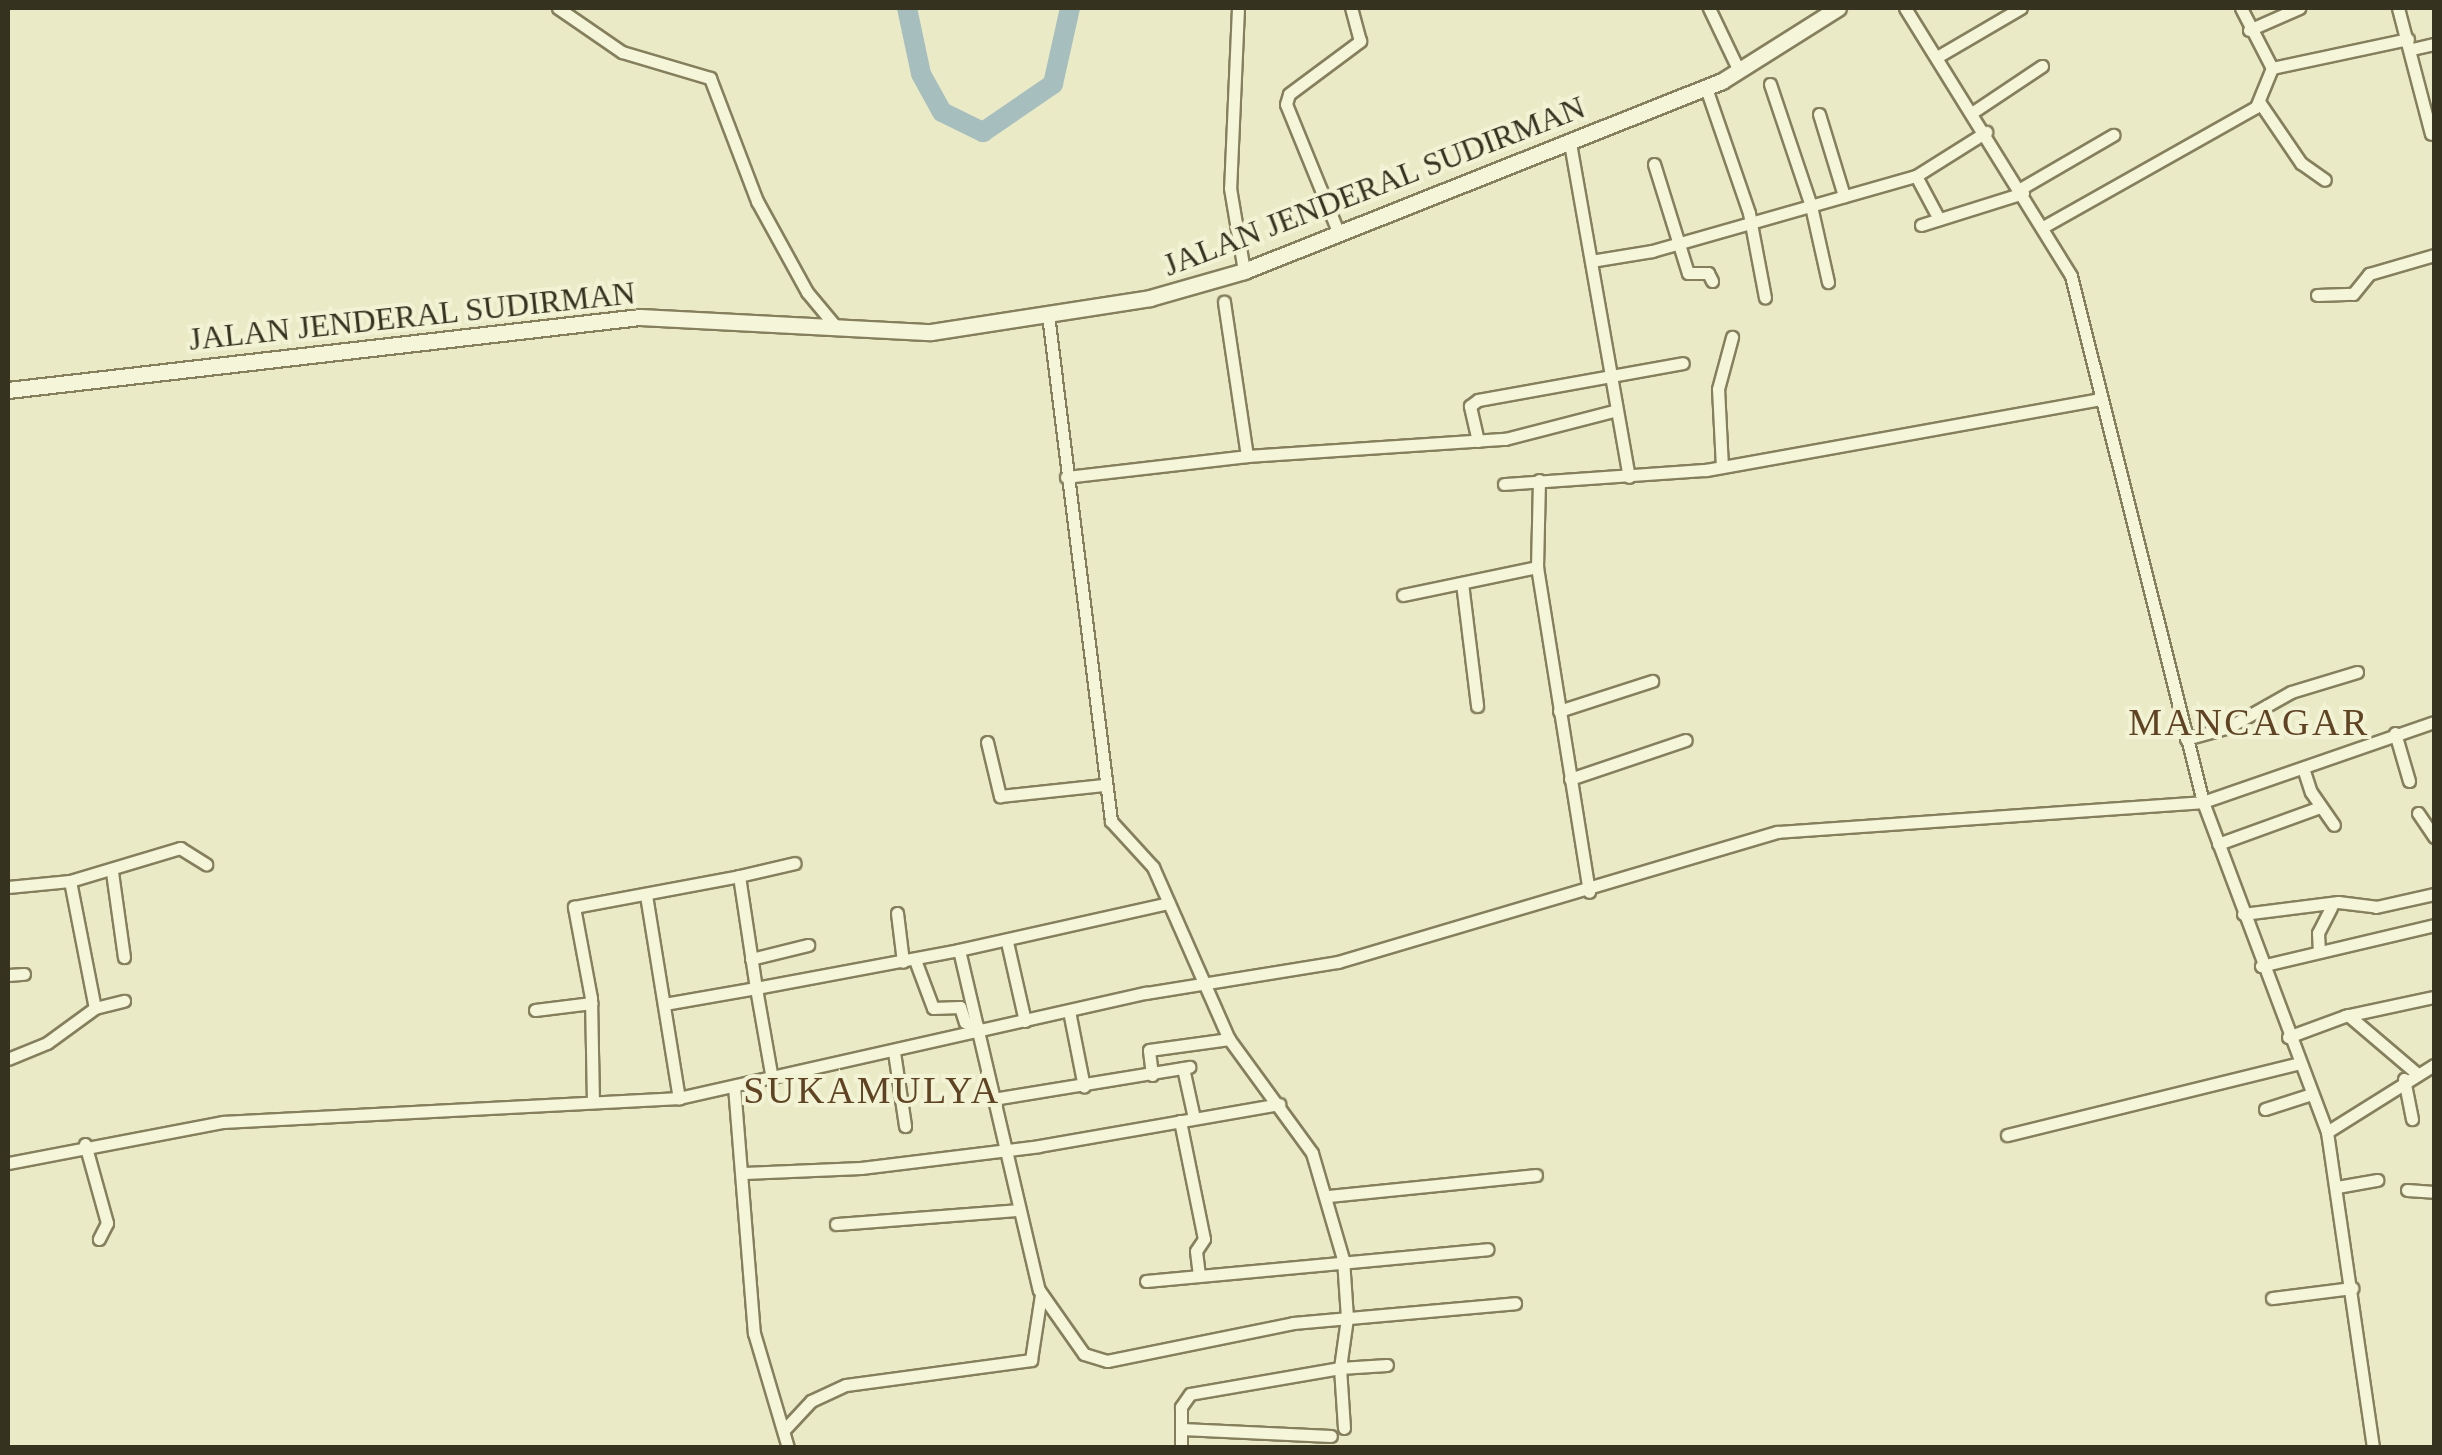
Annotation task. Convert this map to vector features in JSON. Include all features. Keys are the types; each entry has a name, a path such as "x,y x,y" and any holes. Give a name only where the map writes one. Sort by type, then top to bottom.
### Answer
{"main road":[{"name":"JALAN JENDERAL SUDIRMAN","path":"8,390 640,317 839,332 932,332 1165,295 1244,271 1706,88 1838,8"}],"street":[{"path":"558,8 622,52 710,78 770,226 807,292 839,332"},
{"path":"1238,8 1230,188 1244,271"},
{"path":"1339,234 1286,104 1289,94 1360,41 1351,8"},
{"path":"1709,8 1739,71"},
{"path":"1906,8 1986,132 2071,276 2203,802 2288,1037 2327,1132 2373,1448"},
{"path":"2043,226 2260,103 2272,68 2241,8"},
{"path":"2250,30 2299,8"},
{"path":"2398,8 2431,134"},
{"path":"1937,57 2010,11"},
{"path":"2272,68 2410,44 2434,44"},
{"path":"1973,112 2042,66"},
{"path":"1770,84 1811,206 1828,282"},
{"path":"1706,88 1750,223 1765,298"},
{"path":"2260,103 2302,164 2325,180"},
{"path":"1819,114 1844,196"},
{"path":"1592,261 1678,243 1916,176 1986,132"},
{"path":"1921,226 2022,191 2113,135"},
{"path":"1570,144 1608,378"},
{"path":"1570,144 1613,411 1629,478"},
{"path":"1654,164 1688,273 1708,273 1712,281"},
{"path":"1916,176 1939,219"},
{"path":"2317,295 2353,294 2368,274 2434,256"},
{"path":"1224,302 1246,456"},
{"path":"1048,316 1102,785 1111,821 1148,858 1164,904 1228,1039 1312,1154 1329,1196 1343,1259 1347,1318 1340,1368 1344,1428"},
{"path":"1722,467 1718,389 1732,336"},
{"path":"1478,441 1470,406 1478,400 1683,363"},
{"path":"1504,484 1629,478 1722,467 2102,399"},
{"path":"1066,477 1246,456 1478,441 1613,411"},
{"path":"1540,480 1537,567 1589,892"},
{"path":"1404,595 1537,567"},
{"path":"1462,583 1477,706"},
{"path":"2186,739 2228,727 2309,686 2357,672"},
{"path":"1559,711 1652,681"},
{"path":"8,1163 85,1144 294,1116 679,1098 894,1052 977,1029 1202,983 1338,962 1589,892 1777,832 2203,802 2434,722"},
{"path":"2395,733 2409,781"},
{"path":"1570,779 1686,740"},
{"path":"986,742 1000,796 1102,785"},
{"path":"2304,768 2316,809 2334,825"},
{"path":"2218,844 2316,809"},
{"path":"2418,813 2434,837"},
{"path":"8,887 70,882 180,848 206,864"},
{"path":"593,1102 592,1004 573,908 795,863"},
{"path":"112,872 124,957"},
{"path":"739,876 772,1079"},
{"path":"70,882 95,1008"},
{"path":"2243,914 2338,905 2376,906 2434,894"},
{"path":"646,895 679,1098"},
{"path":"664,1004 909,962 1164,904"},
{"path":"2323,951 2318,933 2338,905"},
{"path":"897,914 909,962 933,1008 958,1006 969,1026 977,1029"},
{"path":"2262,966 2434,925"},
{"path":"1008,942 1025,1021"},
{"path":"752,959 808,945"},
{"path":"959,950 1017,1210 1041,1295 1084,1354 1098,1362 1347,1318 1516,1303"},
{"path":"8,974 24,974"},
{"path":"2288,1037 2343,1017 2434,997"},
{"path":"8,1059 47,1043 95,1008 124,1001"},
{"path":"536,1010 592,1004"},
{"path":"1069,1011 1084,1086"},
{"path":"2343,1017 2409,1076 2412,1119"},
{"path":"1152,1075 1149,1050 1228,1039"},
{"path":"894,1052 904,1126"},
{"path":"2007,1135 2300,1064"},
{"path":"2327,1132 2409,1076 2434,1065"},
{"path":"993,1098 1186,1068 1194,1118"},
{"path":"734,1086 754,1333 788,1448"},
{"path":"2265,1109 2312,1094"},
{"path":"744,1173 1003,1150 1279,1104"},
{"path":"1180,1120 1204,1239 1196,1251 1199,1276"},
{"path":"85,1144 108,1223 99,1239"},
{"path":"1329,1196 1536,1175"},
{"path":"2337,1187 2378,1180"},
{"path":"2407,1190 2434,1192"},
{"path":"836,1224 1017,1210"},
{"path":"1146,1282 1343,1259 1488,1249"},
{"path":"2272,1298 2352,1288"},
{"path":"784,1430 812,1402 846,1386 1031,1360 1041,1295"},
{"path":"1181,1448 1181,1407 1190,1394 1340,1368 1387,1365"},
{"path":"1182,1429 1330,1436"}],"waterway":[{"path":"907,8 921,74 942,112 983,132 1053,84 1070,8"}],"district":[{"name":"MANCAGAR","path":"2249,723"},
{"name":"SUKAMULYA","path":"872,1091"}]}
